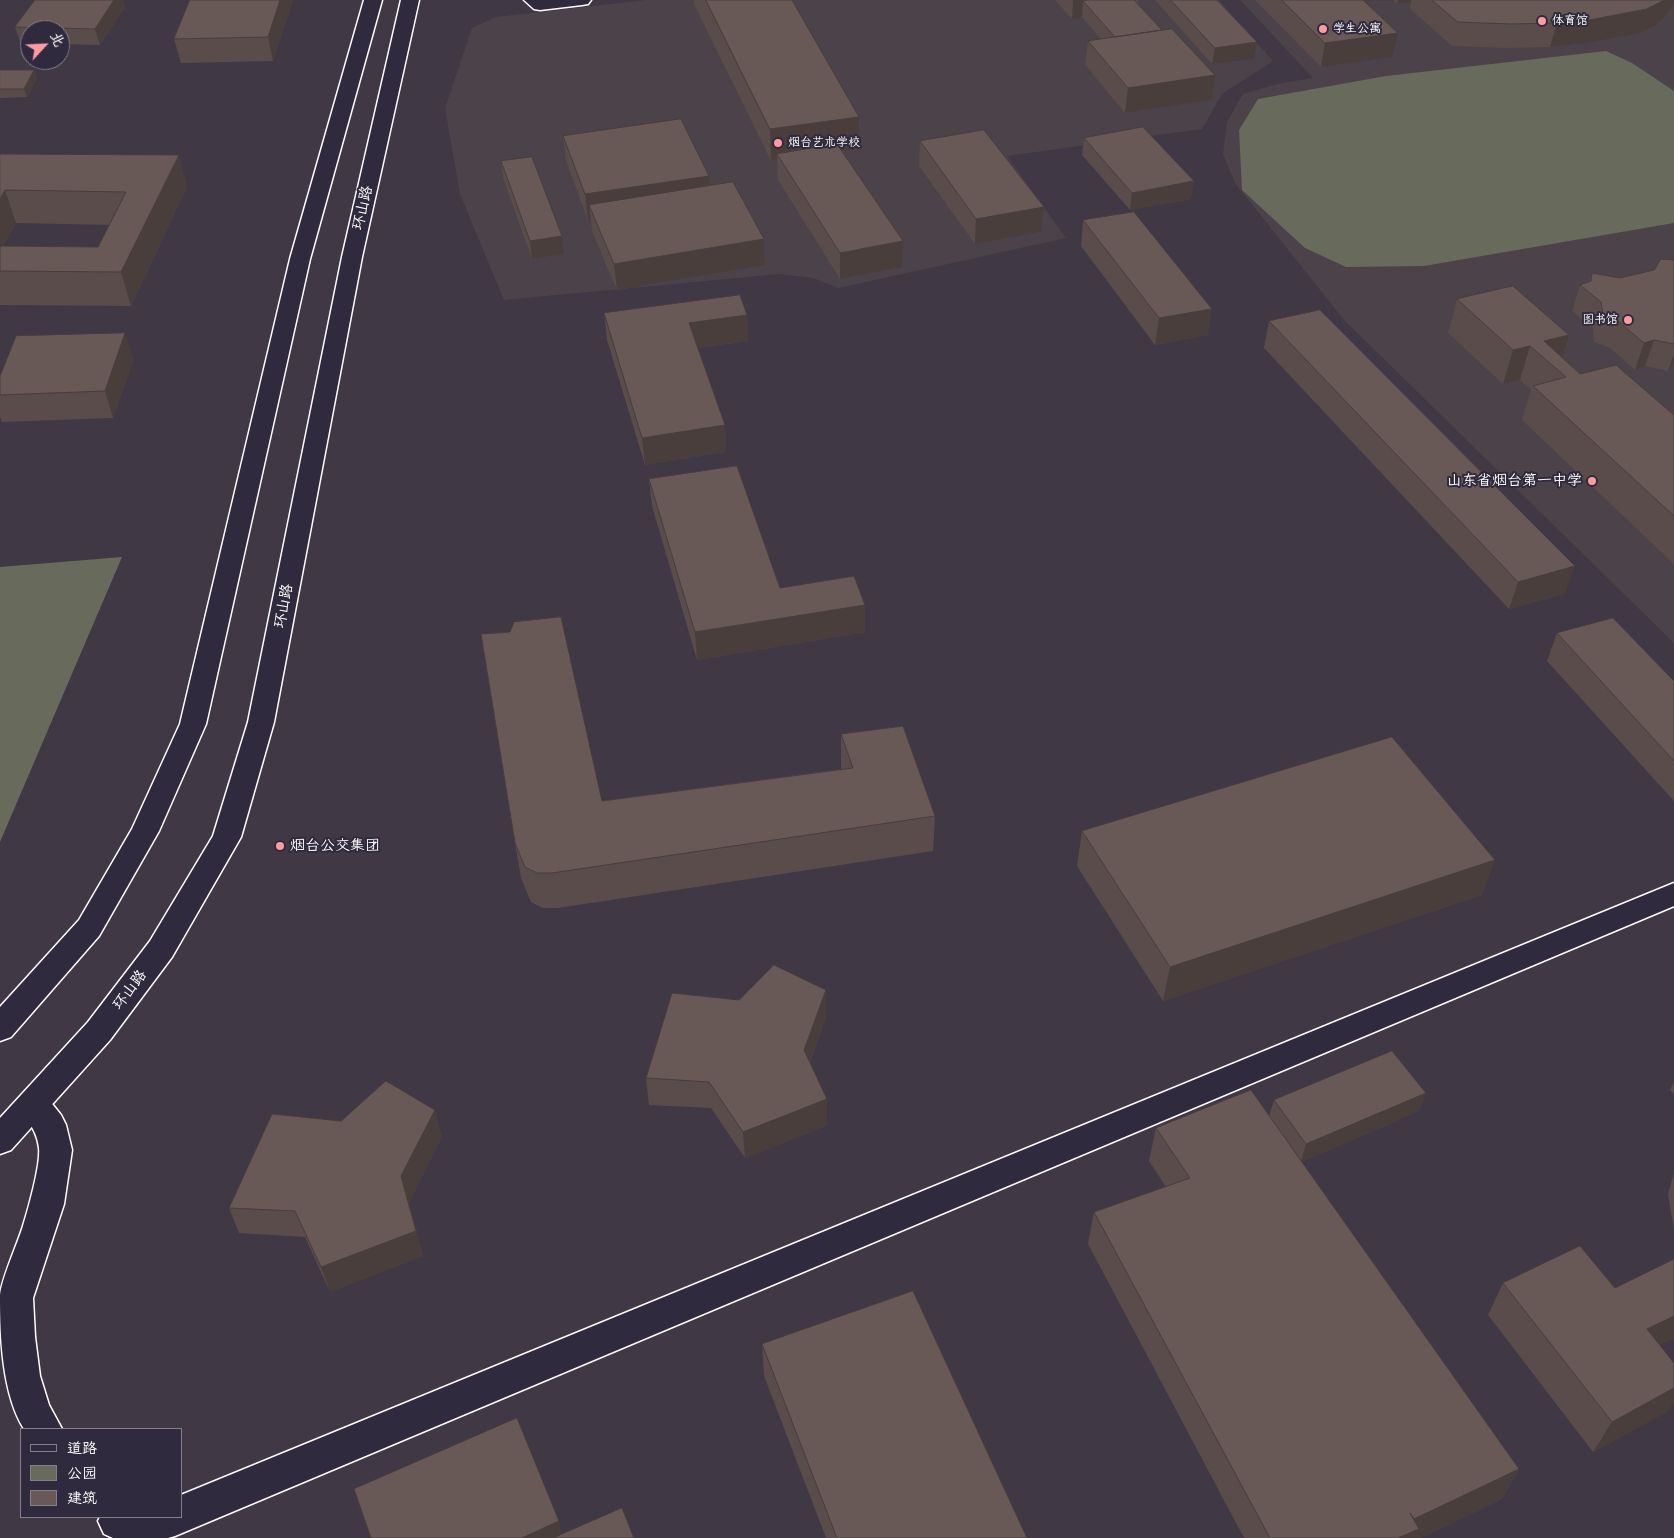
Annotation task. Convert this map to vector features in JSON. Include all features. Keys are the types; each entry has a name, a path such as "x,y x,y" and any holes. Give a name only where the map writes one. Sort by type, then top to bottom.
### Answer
{"main road":[{"path":"0,1028 89,928 145,831 193,724 300,258 373,0"},
{"name":"环山路","path":"0,1140 99,1031 161,949 227,837 261,722 350,267 410,0"},
{"path":"533,0 540,5 582,0"},
{"path":"182,1514 1674,894"},
{"path":"34,1104 50,1125 56,1150 48,1204 16,1298 17,1337 22,1376 34,1413 43,1428"},
{"path":"122,1525 159,1524 173,1518"}],"shaded area":[{"name":"烟台艺术学校","path":"646,0 1219,0 1273,61 1222,94 1202,129 1007,156 1066,238 839,288 813,278 780,274 504,300 460,194 445,108 472,28 496,17"},
{"name":"山东省烟台第一中学","path":"1240,0 1674,1 1674,643 1344,320 1235,183 1223,154 1227,122 1243,94 1282,83 1313,78"}],"green space":[{"path":"1606,51 1632,63 1674,91 1674,223 1424,266 1346,267 1305,248 1242,190 1239,130 1258,99 1386,76"},
{"path":"122,557 0,842 0,567"}],"building":[{"path":"35,0 114,0 95,29 70,28 70,20 20,20"},
{"path":"190,0 280,0 268,37 174,39"},
{"path":"706,0 792,0 859,117 770,129"},
{"path":"1134,0 1162,30 1115,37 1083,1"},
{"path":"1171,0 1217,0 1257,42 1215,48"},
{"path":"1282,0 1363,0 1398,33 1325,43"},
{"path":"1432,0 1664,0 1647,9 1595,19 1557,23 1511,24 1458,22"},
{"path":"20,20 20,27 15,27"},
{"path":"1172,29 1215,75 1128,88 1088,41"},
{"path":"0,70 34,70 24,89 0,89"},
{"path":"681,119 709,176 585,194 563,136"},
{"path":"1143,127 1194,181 1132,193 1084,138"},
{"path":"984,130 1044,207 976,219 920,141"},
{"path":"837,144 903,241 840,253 777,154"},
{"path":"0,154 179,155 121,272 0,271 0,246 98,247 126,192 5,190 0,199"},
{"path":"532,157 562,236 530,241 501,161"},
{"path":"733,182 764,239 614,264 589,205"},
{"path":"1134,212 1212,309 1159,318 1083,220"},
{"path":"1661,259 1674,260 1674,344 1654,340 1644,343 1618,321 1603,316 1601,302 1580,285 1591,281 1592,273 1620,278 1654,270"},
{"path":"1513,286 1569,335 1544,341 1580,374 1616,365 1674,415 1674,516 1533,386 1566,377 1530,346 1513,350 1457,299"},
{"path":"740,295 747,315 689,323 725,425 642,438 604,313"},
{"path":"1320,310 1575,566 1518,582 1269,321"},
{"path":"125,333 105,391 0,395 0,376 16,336"},
{"path":"737,466 780,588 854,576 865,605 695,632 649,479"},
{"path":"561,617 602,801 853,768 841,734 903,726 935,816 552,873 537,873 525,867 515,843 481,634 510,632 514,622"},
{"path":"1613,618 1674,681 1674,761 1557,633"},
{"path":"1392,737 1495,860 1170,967 1082,831"},
{"path":"774,965 826,990 804,1050 827,1099 743,1132 709,1082 646,1078 672,993 739,1000"},
{"path":"1392,1051 1426,1093 1306,1144 1274,1100"},
{"path":"386,1081 435,1110 401,1176 416,1231 321,1267 295,1211 229,1208 272,1114 341,1121"},
{"path":"1251,1090 1519,1469 1414,1519 1410,1513 1419,1529 1398,1538 1270,1538 1094,1212 1190,1178 1156,1128"},
{"path":"1580,1246 1615,1288 1674,1259 1674,1316 1647,1329 1674,1363 1674,1388 1612,1422 1503,1283"},
{"path":"913,1291 1027,1538 837,1538 762,1344"},
{"path":"517,1418 559,1521 522,1538 371,1538 354,1489"},
{"path":"622,1508 634,1538 553,1538"}],"place":[{"name":"体育馆","path":"1542,21"},
{"name":"学生公寓","path":"1323,29"},
{"name":"烟台艺术学校","path":"778,143"},
{"name":"图书馆","path":"1628,320"},
{"name":"山东省烟台第一中学","path":"1592,481"},
{"name":"烟台公交集团","path":"280,846"}]}
